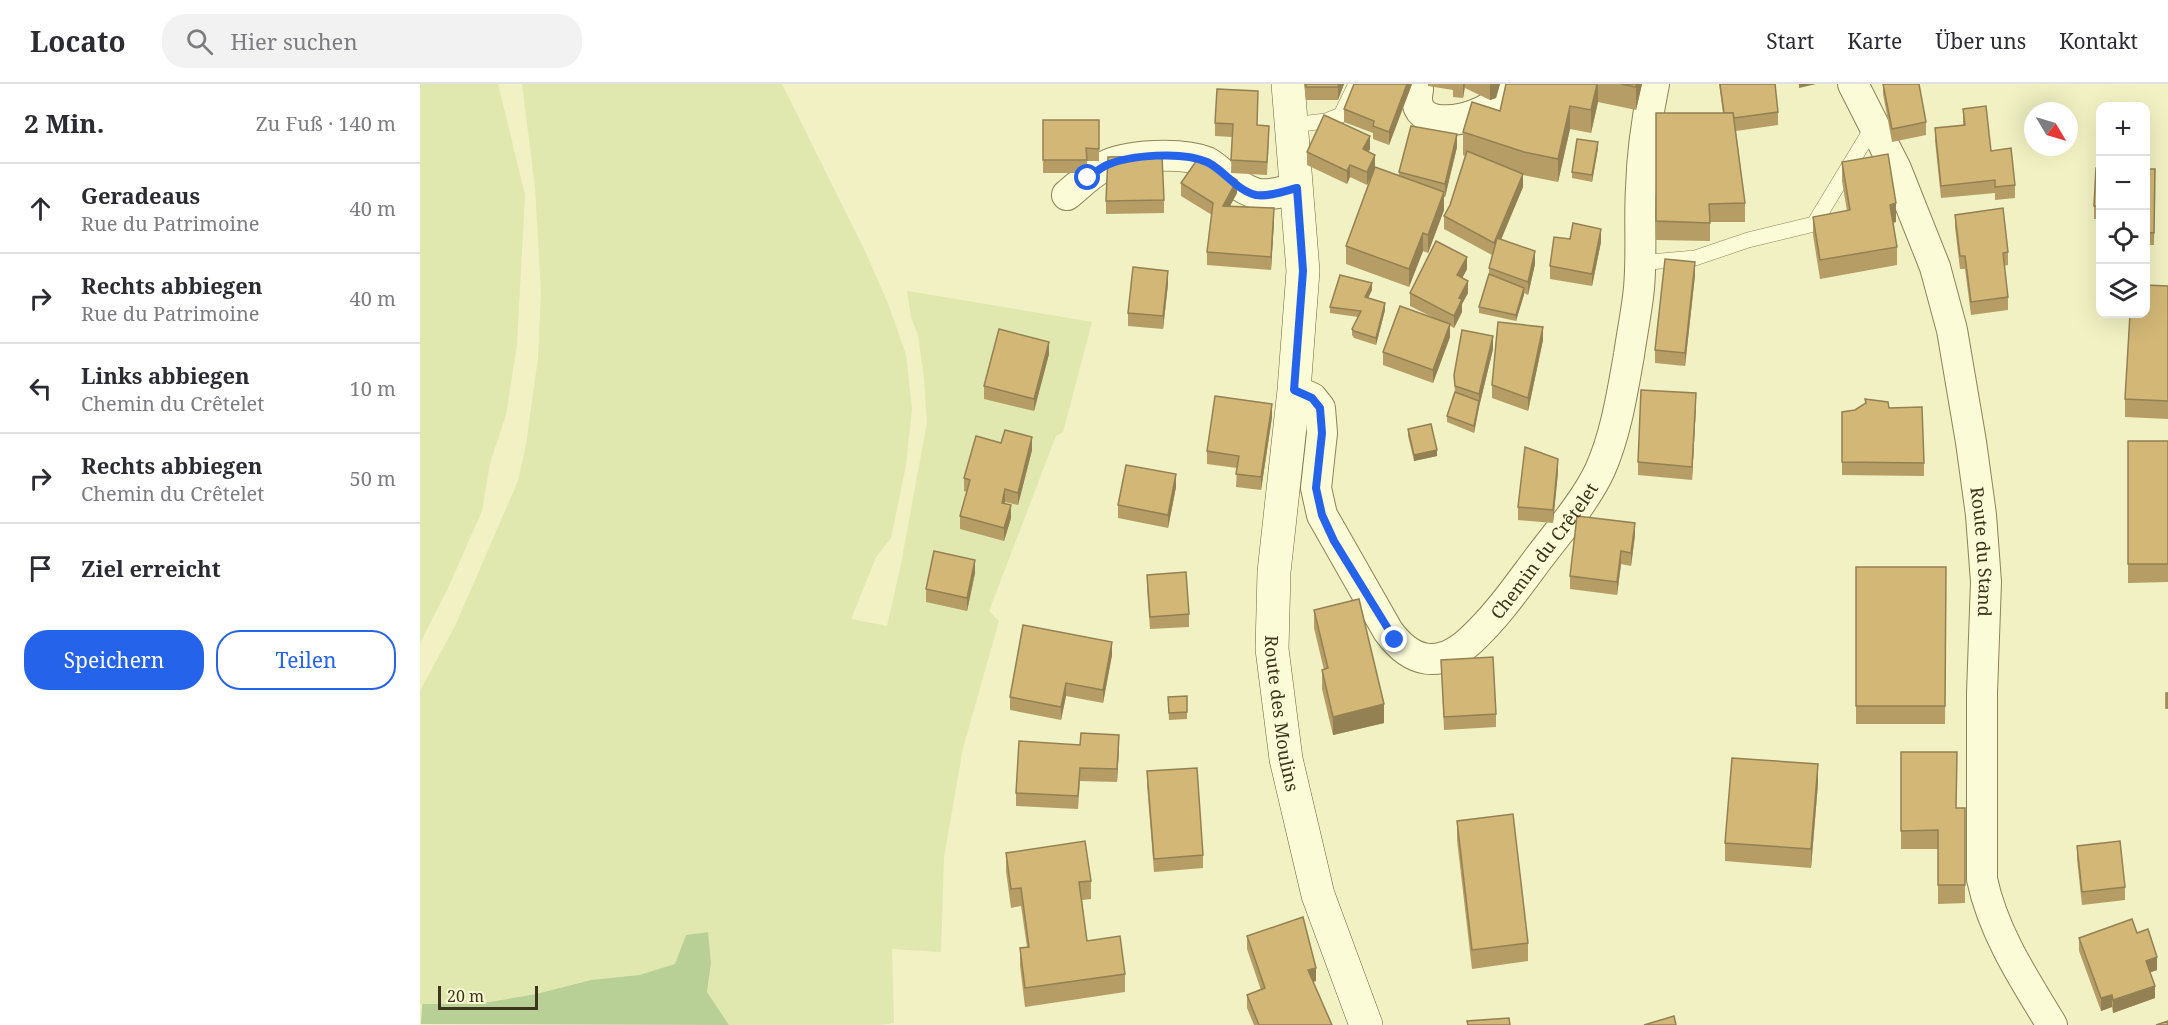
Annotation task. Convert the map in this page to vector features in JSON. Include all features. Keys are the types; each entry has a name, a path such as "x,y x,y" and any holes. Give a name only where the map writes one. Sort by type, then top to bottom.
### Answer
{"street":[{"name":"Route des Moulins","path":"1288,84 1303,271 1294,390 1274,572 1272,649 1286,759 1318,895 1366,1025"},
{"path":"1418,90 1417,104 1421,110 1428,117 1448,122 1478,115 1496,102 1505,84"},
{"name":"Chemin du Crêtelet","path":"1294,390 1312,398 1320,408 1322,433 1316,488 1319,507 1326,525 1395,640 1422,659 1440,659 1458,650 1470,642 1506,603 1584,497 1600,470 1617,421 1636,315 1642,165 1654,84"},
{"name":"Route du Stand","path":"1853,84 1915,212 1935,267 1952,330 1976,474 1986,582 1982,693 1984,888 2008,949 2052,1025"},
{"path":"1067,195 1101,168 1125,159 1145,157 1195,158 1208,163 1248,192 1257,195 1269,195 1297,188"}],"lane":[{"path":"1292,125 1326,121 1341,115 1356,84"},
{"path":"1639,263 1695,258 1748,240 1814,224 1875,126"}],"green space":[{"path":"420,84 498,84 525,195 517,344 506,415 490,463 482,511 448,588 420,643"},
{"path":"522,84 782,84 866,253 889,306 906,355 912,409 906,465 891,538 876,557 851,619 887,626 927,423 918,335 911,317 907,291 1092,322 1063,432 1056,436 989,611 999,621 963,748 944,857 941,952 892,949 894,1023 880,1025 729,1025 707,992 711,963 707,932 686,935 676,964 639,975 591,980 536,994 476,1004 420,1004 420,691 456,624 518,481 526,445 538,358 541,292 535,186"},
{"path":"708,932 711,963 707,992 729,1025 421,1024 422,1004 477,1004 536,994 591,980 639,975 675,964 686,935"}],"building":[{"path":"1306,84 1339,84 1338,87 1306,87"},
{"path":"1354,84 1407,84 1389,132 1373,126 1374,121 1344,109"},
{"path":"1506,84 1597,84 1591,110 1570,106 1558,159 1524,152 1463,132 1472,102 1500,111"},
{"path":"1720,84 1775,84 1778,112 1734,118 1733,113 1724,113"},
{"path":"1883,84 1919,84 1926,122 1892,129"},
{"path":"1217,89 1258,91 1257,125 1269,126 1267,162 1231,160 1233,124 1215,123"},
{"path":"1986,106 1991,151 2011,148 2015,185 1995,187 1995,180 1941,186 1935,128 1965,125 1963,109"},
{"path":"1656,113 1733,113 1745,203 1709,204 1710,223 1656,221"},
{"path":"1324,115 1370,136 1363,149 1375,155 1367,172 1350,165 1347,171 1307,152"},
{"path":"1043,120 1099,120 1099,149 1086,148 1087,160 1043,160"},
{"path":"1411,126 1457,134 1445,184 1399,172"},
{"path":"1577,139 1598,142 1592,175 1572,172"},
{"path":"1467,151 1523,174 1494,243 1444,216 1450,205"},
{"path":"1888,154 1896,203 1890,205 1897,247 1820,260 1813,217 1850,210 1842,162"},
{"path":"1162,156 1164,200 1106,201 1108,157"},
{"path":"1199,157 1237,180 1223,206 1274,208 1271,257 1207,252 1213,203 1181,183"},
{"path":"1375,167 1444,192 1428,235 1423,233 1409,269 1346,246"},
{"path":"2096,168 2096,206 2094,206"},
{"path":"2150,169 2155,169 2154,233 2150,233"},
{"path":"2003,208 2008,252 2003,253 2008,297 1971,302 1965,256 1960,256 1955,215"},
{"path":"1573,223 1601,229 1592,274 1550,266 1554,237 1570,239"},
{"path":"1497,238 1535,251 1528,282 1489,268"},
{"path":"1436,241 1467,257 1457,275 1468,281 1459,298 1462,299 1454,316 1410,293"},
{"path":"1665,259 1695,262 1685,353 1655,350"},
{"path":"1133,267 1168,271 1163,316 1128,313"},
{"path":"1489,274 1524,288 1516,315 1479,307"},
{"path":"1340,275 1372,283 1365,297 1385,303 1376,338 1352,329 1361,311 1330,307"},
{"path":"2150,285 2168,286 2168,401 2125,399 2130,318 2150,318"},
{"path":"1400,306 1450,324 1433,370 1383,352"},
{"path":"1498,322 1543,327 1528,398 1492,385"},
{"path":"999,329 1049,342 1034,399 984,386"},
{"path":"1462,330 1493,336 1479,394 1455,386 1454,375"},
{"path":"1641,390 1696,393 1692,467 1638,462"},
{"path":"1455,392 1479,401 1474,426 1447,416"},
{"path":"1215,396 1272,404 1261,477 1236,474 1239,456 1207,451"},
{"path":"1865,399 1888,402 1889,408 1922,407 1924,463 1842,462 1842,412 1855,410 1866,403"},
{"path":"1431,424 1437,450 1414,455 1408,429"},
{"path":"1005,430 1032,437 1018,493 1005,489 1002,503 1011,505 1004,528 960,516 970,480 964,478 976,436 1001,443"},
{"path":"2128,441 2168,441 2168,564 2128,564"},
{"path":"1525,447 1558,459 1553,510 1518,507"},
{"path":"1126,465 1176,474 1168,515 1118,505"},
{"path":"1577,516 1635,523 1631,553 1621,551 1617,582 1570,576"},
{"path":"934,551 975,560 967,598 926,589"},
{"path":"1856,567 1946,567 1945,706 1856,706"},
{"path":"1186,572 1189,614 1150,617 1147,575"},
{"path":"1359,599 1384,704 1333,717 1322,670 1328,668 1314,610"},
{"path":"1023,625 1112,642 1103,690 1066,683 1061,707 1010,697"},
{"path":"1493,657 1496,714 1444,717 1441,660"},
{"path":"2166,693 2168,693 2168,708 2166,708"},
{"path":"1187,696 1187,712 1169,713 1168,697"},
{"path":"1081,733 1119,735 1117,769 1080,768 1078,796 1016,793 1019,741 1080,745"},
{"path":"1901,752 1957,752 1956,808 1965,808 1965,885 1938,885 1938,830 1901,831"},
{"path":"1732,758 1818,764 1811,849 1725,843"},
{"path":"1197,768 1203,855 1154,859 1147,771"},
{"path":"1513,814 1528,943 1472,950 1457,821"},
{"path":"1085,841 1091,881 1079,882 1087,941 1120,936 1125,974 1025,988 1020,948 1029,947 1021,888 1011,889 1006,853"},
{"path":"2120,841 2125,887 2082,892 2077,846"},
{"path":"1303,917 1316,968 1308,970 1332,1025 1259,1025 1247,995 1265,988 1247,936"},
{"path":"2132,919 2137,933 2148,929 2157,957 2146,961 2155,986 2113,1000 2112,995 2101,998 2079,938"},
{"path":"1674,1016 1676,1025 1644,1025"},
{"path":"1509,1018 1510,1025 1468,1025 1467,1021"},
{"path":"2168,1021 2168,1025 2156,1025"}],"route":[{"path":"1088,178 1108,164 1125,159 1176,157 1195,158 1208,163 1248,192 1257,195 1269,195 1297,188 1303,271 1294,390 1308,395 1320,408 1322,433 1317,498 1326,525 1395,640"}]}
